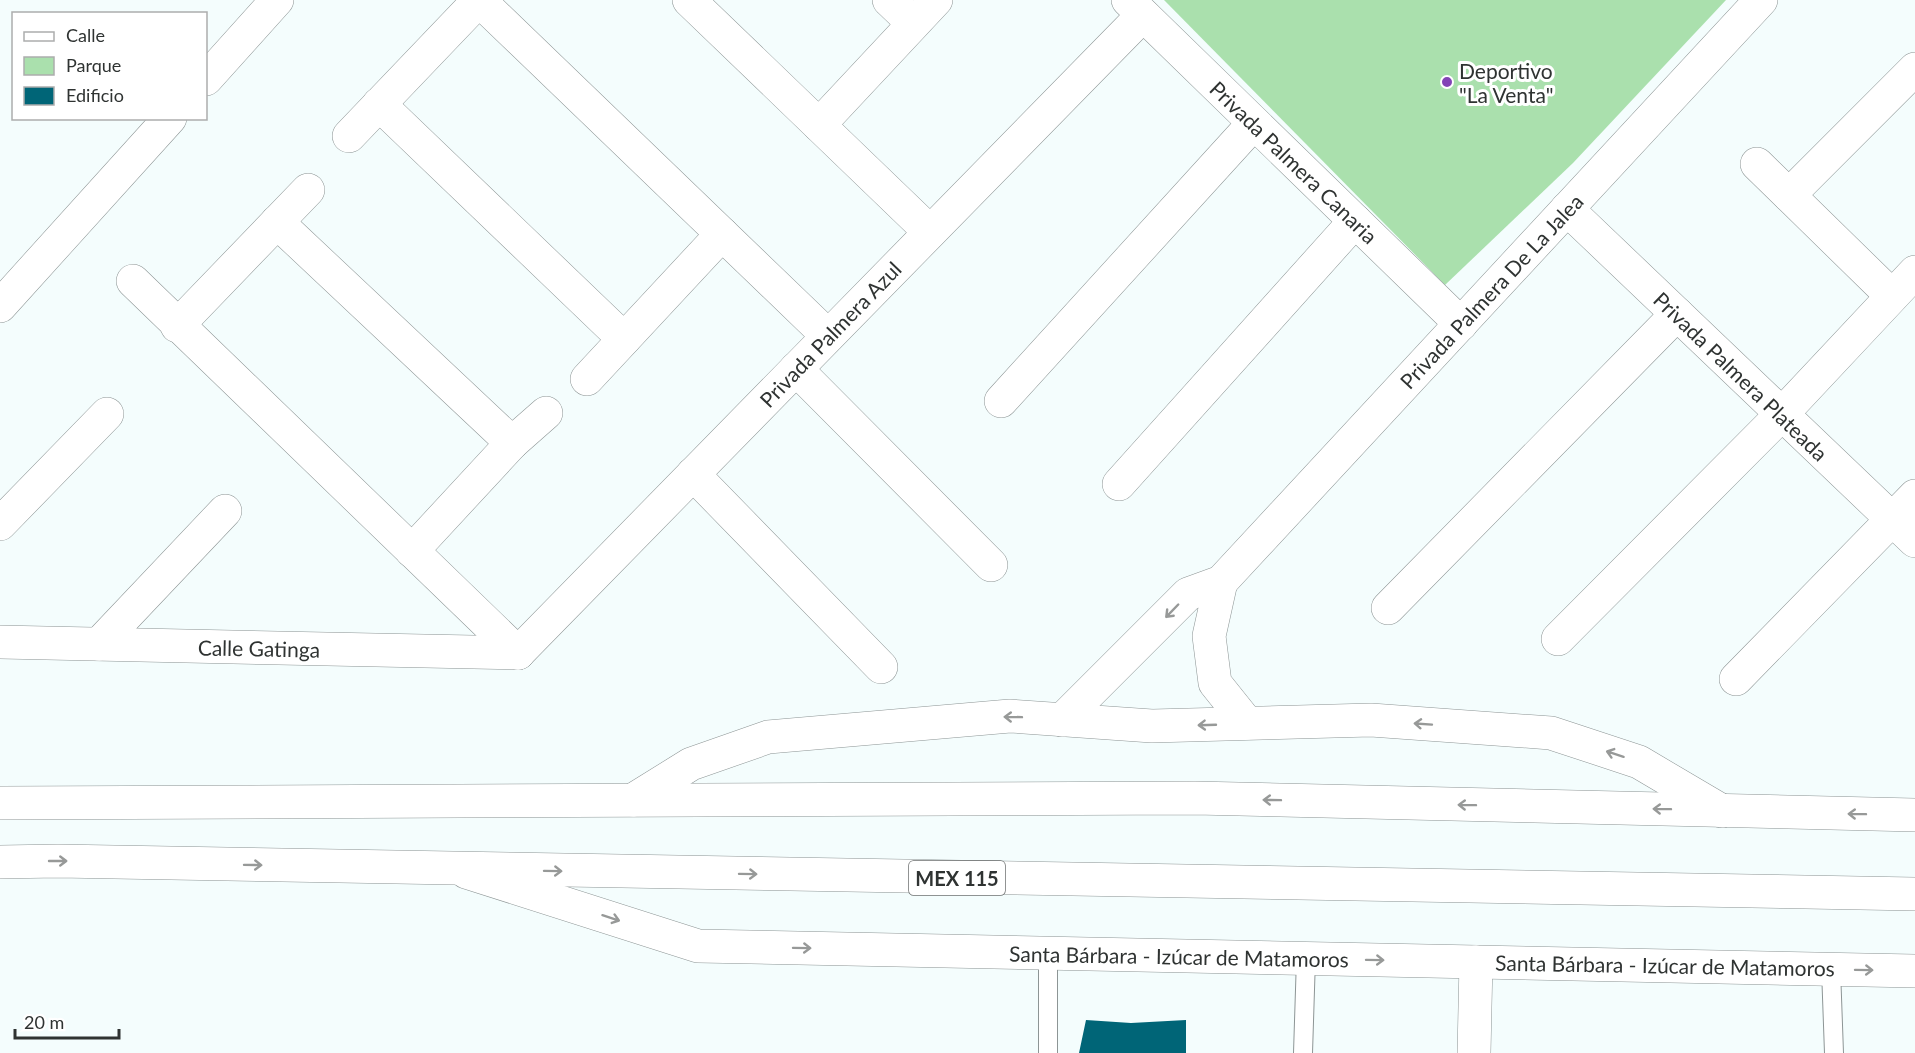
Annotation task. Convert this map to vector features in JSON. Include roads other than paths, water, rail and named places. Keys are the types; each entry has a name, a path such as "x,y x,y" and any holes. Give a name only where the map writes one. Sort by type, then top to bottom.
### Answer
{"street":[{"path":"207,78 277,0"},
{"path":"349,136 479,0 828,336"},
{"path":"689,0 930,232"},
{"path":"819,125 901,11 936,0"},
{"name":"Privada Palmera De La Jalea","path":"1062,720 1188,594 1221,582 1761,0"},
{"name":"Privada Palmera Canaria","path":"1135,7 1461,324"},
{"name":"Privada Palmera Azul","path":"518,653 930,232 1135,7"},
{"path":"1789,195 1915,69"},
{"path":"379,104 624,339"},
{"path":"0,306 168,120"},
{"path":"1001,401 1254,123"},
{"path":"1757,164 1892,296"},
{"path":"177,326 308,190"},
{"name":"Privada Palmera Plateada","path":"1567,209 1904,531"},
{"path":"1119,484 1355,221"},
{"path":"277,222 512,443"},
{"path":"587,379 722,234"},
{"path":"1558,639 1781,415 1915,272"},
{"path":"133,281 518,653"},
{"path":"1388,608 1677,314"},
{"path":"796,369 991,565"},
{"path":"412,551 512,443 546,413"},
{"path":"0,525 107,414"},
{"path":"693,474 881,667"},
{"path":"1736,679 1904,531 1915,496"},
{"path":"99,645 225,511"},
{"path":"1221,582 1209,636 1215,683 1247,723"},
{"name":"Calle Gatinga","path":"0,642 518,653"},
{"path":"633,800 691,764 768,737 1010,716 1152,726 1371,720 1551,733 1639,762 1722,810"},
{"path":"0,803 1195,798 1915,815"},
{"name":"MEX 115","path":"0,862 1915,894"},
{"name":"Santa Bárbara - Izúcar de Matamoros","path":"456,869 698,946 1915,971"},
{"path":"1474,1053 1476,962"}],"lane":[{"path":"1048,953 1048,1053"},
{"path":"1303,1053 1306,958"},
{"path":"1831,969 1834,1053"}],"place":[{"name":"Deportivo \"La Venta\"","path":"1447,82"}]}
